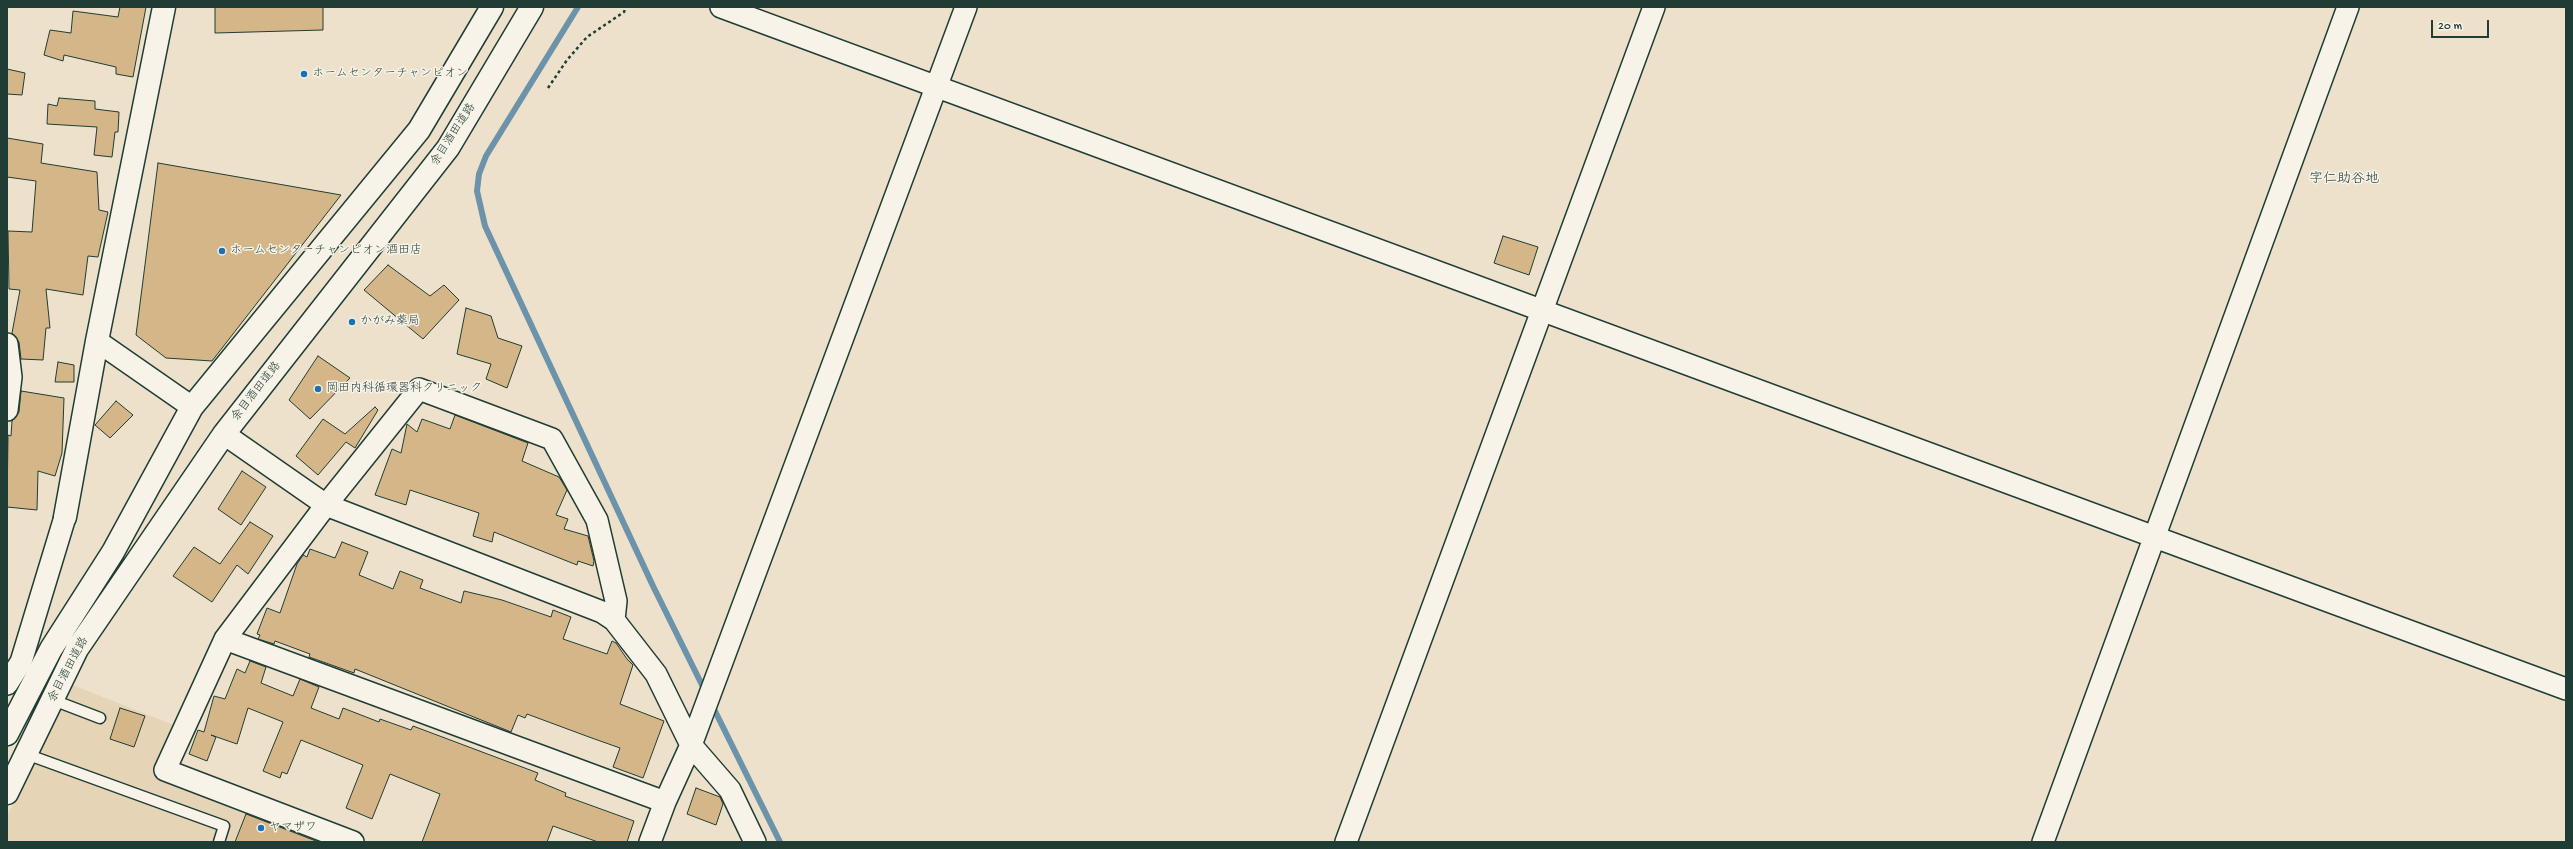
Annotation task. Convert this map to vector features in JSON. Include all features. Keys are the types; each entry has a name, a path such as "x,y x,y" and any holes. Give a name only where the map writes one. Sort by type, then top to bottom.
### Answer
{"main road":[{"path":"66,517 96,341 164,7"},
{"name":"余目酒田道路","path":"7,734 51,649 113,552 192,407 419,130 492,7"},
{"name":"余目酒田道路","path":"7,793 77,649 224,434 448,148 532,7"}],"street":[{"path":"721,7 2566,689"},
{"path":"650,842 664,802 691,745 966,7"},
{"path":"1346,842 1654,7"},
{"path":"2043,842 2156,538 2348,7"},
{"path":"96,341 192,407"},
{"path":"7,344 11,377 7,410"},
{"path":"353,842 165,770 225,639 326,505 419,389 552,439 597,520 616,601 614,620"},
{"path":"224,434 326,505 602,612 614,620 656,674 691,745 730,790 755,842"},
{"path":"7,684 21,662 66,517"},
{"path":"225,639 664,802"}],"lane":[{"path":"53,700 100,718"},
{"path":"26,754 224,826 219,842"}],"path":[{"path":"548,88 567,60 586,37 624,12 626,7"}],"shaded area":[{"path":"70,684 176,726 155,772 333,842 7,842 7,816 49,734"}],"building":[{"path":"120,7 146,7 133,77 116,74 116,67 64,55 63,61 44,55 50,30 71,33 73,11 118,17"},
{"path":"215,7 323,7 323,30 215,33"},
{"path":"7,69 25,73 22,95 7,94"},
{"path":"59,98 95,101 95,109 119,112 118,132 115,132 112,157 94,155 97,127 47,124 48,104 57,106"},
{"path":"7,138 43,144 41,163 97,172 99,210 108,212 98,257 88,256 83,295 46,289 50,328 46,328 43,360 21,359 19,342 12,333 20,290 9,289 8,231 32,232 36,181 7,177"},
{"name":"ホームセンターチャンピオン酒田店","path":"158,163 341,195 212,361 166,358 136,335"},
{"path":"1503,236 1538,247 1529,275 1494,263"},
{"path":"388,265 430,296 444,285 459,300 423,339 364,290"},
{"path":"466,308 491,316 498,338 522,346 507,388 486,379 491,364 457,354"},
{"name":"岡田内科循環器科クリニック","path":"318,356 350,378 310,419 289,400"},
{"path":"58,362 74,365 74,382 55,382"},
{"path":"21,391 64,398 62,453 55,476 38,471 37,510 7,507 8,435 11,436 12,421 19,412"},
{"path":"116,401 133,415 110,438 95,425"},
{"path":"375,407 378,410 355,448 346,442 318,475 296,456 323,419 345,434"},
{"path":"455,415 528,443 522,461 559,477 567,490 556,515 568,519 564,529 588,536 594,561 593,566 578,561 577,565 494,532 492,542 473,536 479,513 410,490 406,505 375,495 392,449 401,453 407,424 417,432 422,419 450,429"},
{"path":"242,471 266,487 241,525 218,509"},
{"path":"250,522 273,536 248,574 237,565 212,602 173,576 194,547 220,564"},
{"path":"342,542 368,552 359,575 393,589 400,571 423,580 420,588 461,603 464,591 502,600 551,617 553,610 571,617 563,639 607,654 612,641 616,643 633,665 620,704 664,721 643,778 613,767 620,748 527,714 525,718 518,715 511,732 355,669 354,673 309,657 310,654 275,641 274,644 258,639 260,635 257,634 267,608 280,613 297,564 303,555 307,557 310,549 335,558"},
{"path":"250,661 266,667 261,683 293,696 300,679 319,687 311,708 339,719 343,708 379,722 380,719 411,730 413,726 538,773 535,780 566,793 565,796 634,821 627,842 598,842 553,826 547,842 422,842 440,794 390,774 372,819 346,808 363,765 301,740 287,774 282,772 280,778 263,771 283,722 248,708 237,744 211,735 216,737 207,761 189,754 198,730 204,732 214,696 225,699 237,669 245,673"},
{"path":"120,708 145,716 134,747 110,739"},
{"path":"696,788 720,797 723,804 716,825 687,814"},
{"name":"ヤマザワ","path":"246,814 316,841 316,842 235,842"}],"waterway":[{"path":"578,7 486,156 479,174 477,191 485,226 653,586 705,691"},
{"path":"712,705 780,842"}],"place":[{"name":"ホームセンターチャンピオン","path":"304,74"},
{"name":"ホームセンターチャンピオン酒田店","path":"222,251"},
{"name":"かがみ薬局","path":"352,322"},
{"name":"岡田内科循環器科クリニック","path":"318,389"},
{"name":"ヤマザワ","path":"261,828"}],"district":[{"name":"字仁助谷地","path":"2344,180"}]}
